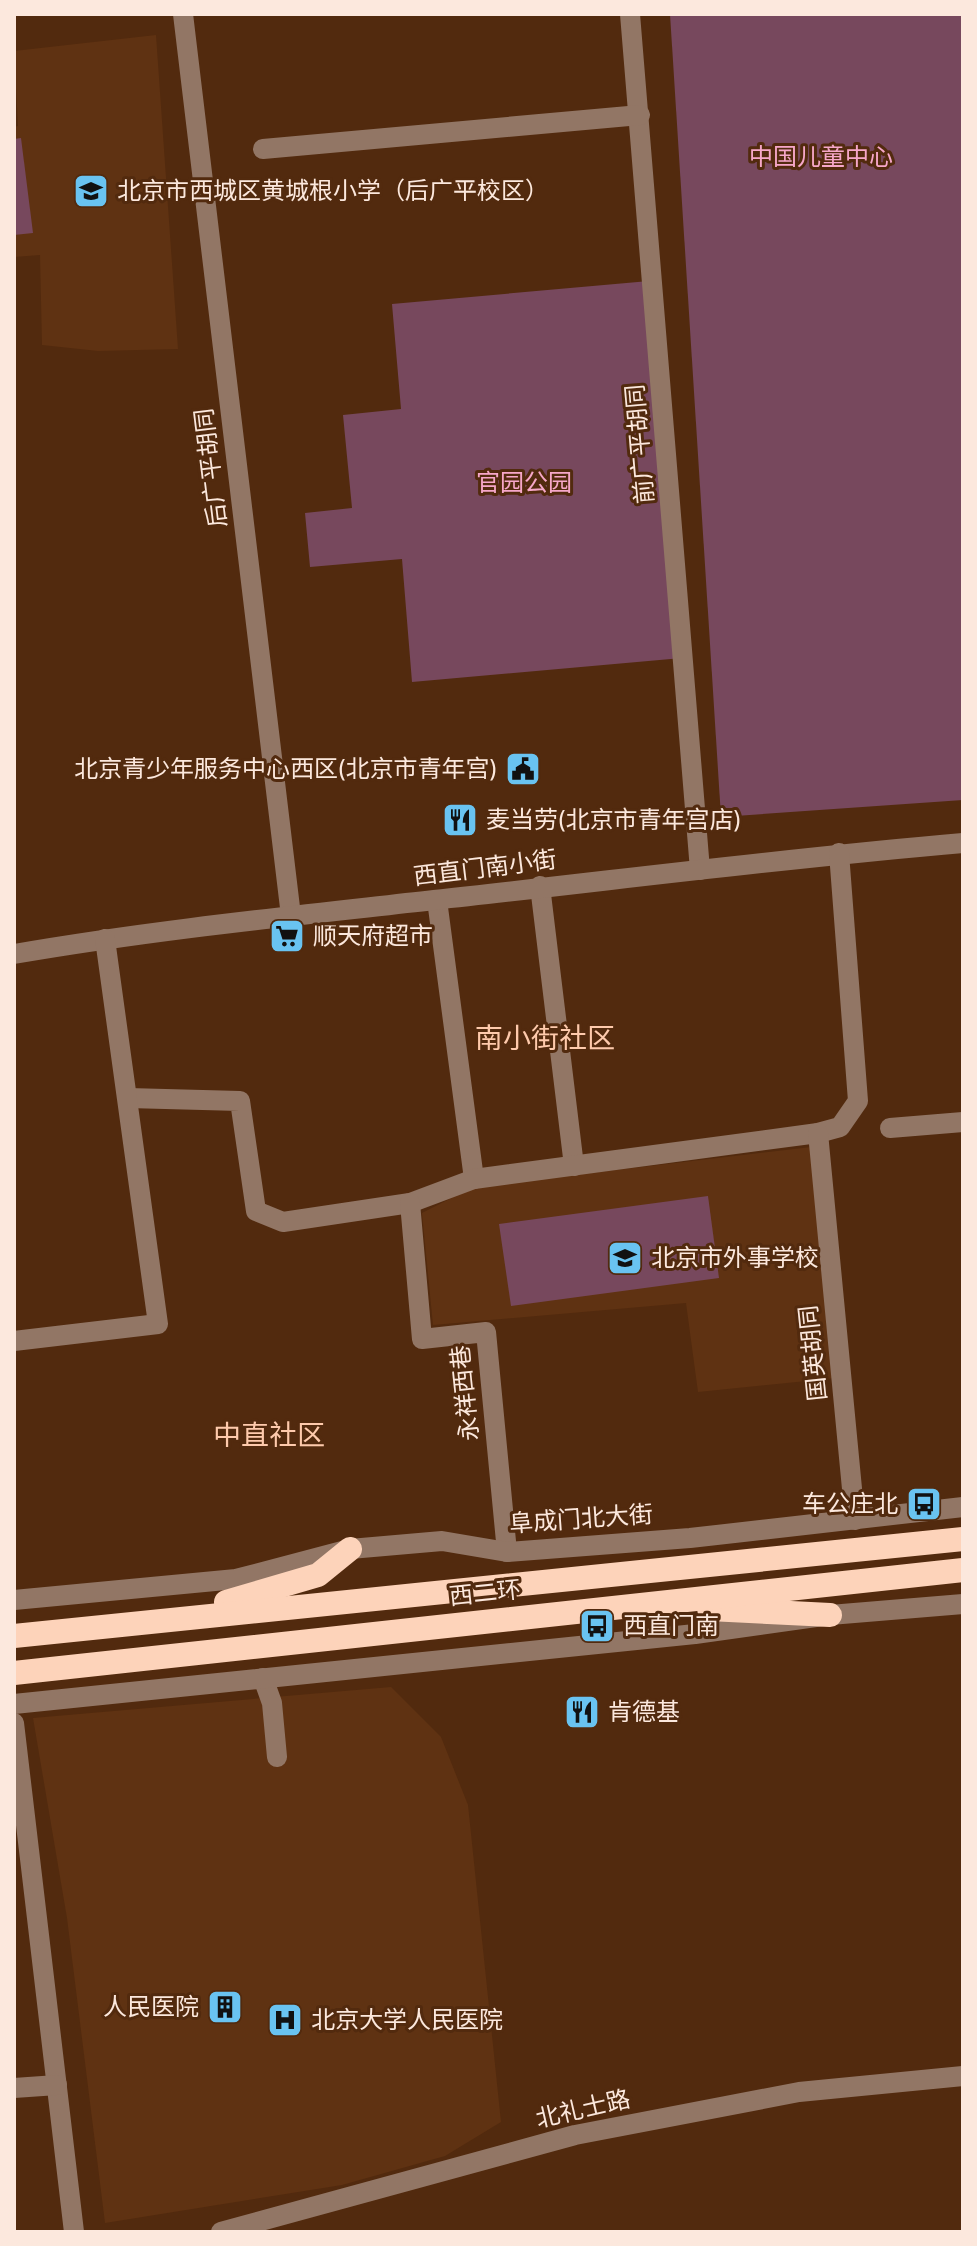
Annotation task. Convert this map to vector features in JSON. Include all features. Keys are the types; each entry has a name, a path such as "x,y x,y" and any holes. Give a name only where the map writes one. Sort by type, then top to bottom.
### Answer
{"highway":[{"name":"西二环","path":"22,1634 179,1621 963,1539"},
{"path":"179,1621 220,1603 318,1575 350,1549"},
{"name":"西二环","path":"14,1673 963,1570"},
{"path":"634,1605 830,1615"}],"street":[{"name":"后广平胡同","path":"183,14 291,916"},
{"name":"前广平胡同","path":"630,14 700,870"},
{"path":"263,149 640,115"},
{"name":"西直门南小街","path":"14,954 105,939 540,886 839,853 963,843"},
{"path":"128,1098 240,1101 256,1211 283,1222 410,1203 474,1179 818,1133 840,1127 858,1101 839,853"},
{"path":"540,886 574,1166"},
{"path":"437,900 474,1179"},
{"path":"14,1341 158,1324 105,939"},
{"path":"890,1128 963,1122"},
{"name":"国英胡同","path":"818,1133 855,1520"},
{"name":"永祥西巷","path":"410,1203 422,1339 486,1332 507,1552"},
{"name":"阜成门北大街","path":"14,1600 236,1579 350,1549 442,1541 507,1552 963,1507"},
{"path":"14,1704 710,1632 830,1615 963,1604"},
{"path":"263,1678 272,1703 277,1757"},
{"path":"14,1723 44,1924 57,2085 74,2232"},
{"name":"北礼士路","path":"221,2232 575,2135 799,2092 963,2076"},
{"path":"14,2088 57,2085"}],"shaded area":[{"name":"北京市西城区黄城根小学（后广平校区）","path":"156,35 178,349 98,351 42,345 40,255 14,257 14,127 18,126 14,51"},
{"name":"北京市外事学校","path":"811,1147 836,1378 698,1392 686,1303 433,1325 422,1213 473,1187"},
{"name":"北京大学人民医院","path":"391,1687 441,1737 468,1805 501,2122 445,2156 342,2185 105,2223 67,1918 33,1718"}],"green space":[{"name":"中国儿童中心","path":"670,14 963,14 963,800 721,817"},
{"path":"21,138 33,233 14,235 14,139"},
{"name":"官园公园","path":"649,281 682,658 412,682 402,559 310,567 305,513 352,508 343,415 401,409 392,304"},
{"path":"708,1196 719,1278 511,1306 499,1224"}],"place":[{"name":"北京市西城区黄城根小学（后广平校区）","path":"91,191"},
{"name":"北京青少年服务中心西区(北京市青年宫)","path":"523,769"},
{"name":"麦当劳(北京市青年宫店)","path":"460,820"},
{"name":"顺天府超市","path":"287,936"},
{"name":"北京市外事学校","path":"625,1258"},
{"name":"车公庄北","path":"924,1504"},
{"name":"西直门南","path":"597,1626"},
{"name":"肯德基","path":"582,1712"},
{"name":"人民医院","path":"225,2007"},
{"name":"北京大学人民医院","path":"285,2020"}],"district":[{"name":"南小街社区","path":"545,1038"},
{"name":"中直社区","path":"269,1435"}]}
